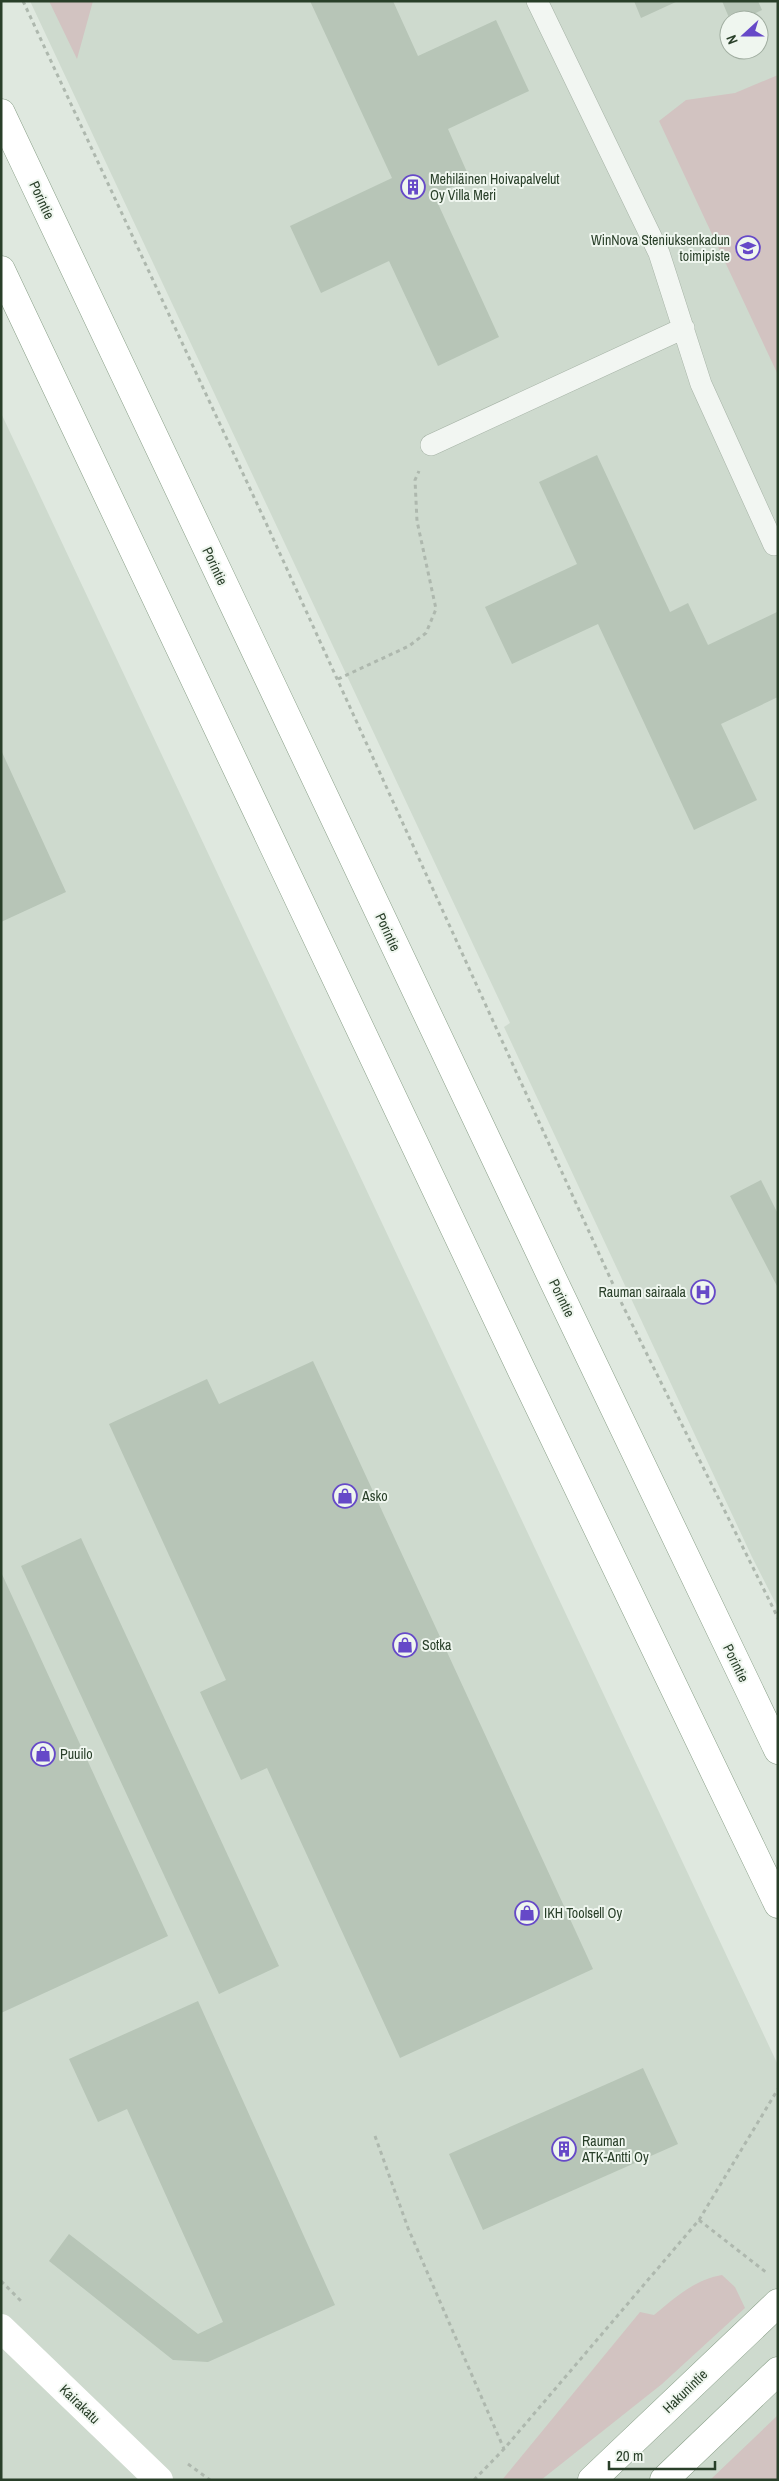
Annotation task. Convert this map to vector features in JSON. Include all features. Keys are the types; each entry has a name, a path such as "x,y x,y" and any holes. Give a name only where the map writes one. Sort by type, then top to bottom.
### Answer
{"main road":[{"name":"Porintie","path":"1,113 554,1282 778,1750"},
{"path":"1,270 522,1371 778,1904"},
{"name":"Hakunintie","path":"592,2480 746,2333 775,2291"},
{"name":"Kairakatu","path":"1,2328 159,2480"},
{"path":"664,2480 778,2370"}],"lane":[{"path":"538,1 658,253 701,384 774,546"},
{"path":"431,445 684,328"}],"path":[{"path":"23,1 338,679 622,1304 778,1618"},
{"path":"338,679 409,646 426,634 436,610 417,521 415,480 431,445"},
{"path":"474,2480 504,2449 699,2220 778,2089"},
{"path":"375,2136 408,2228 504,2449"},
{"path":"699,2220 760,2266 775,2291"}],"shaded area":[{"path":"30,1 778,1 778,1608 752,1557 504,1027 510,1023"},
{"path":"49,1 93,1 77,59"},
{"path":"778,75 778,375 659,121 686,100 735,93"},
{"path":"1,413 778,2065 778,2480 1,2480"},
{"path":"722,2275 735,2287 745,2308 662,2384 541,2480 502,2480 640,2312 654,2315 694,2285"},
{"path":"778,2415 778,2480 710,2480"}],"building":[{"name":"Mehiläinen Hoivapalvelut Oy Villa Meri","path":"310,1 393,1 418,56 496,20 529,91 448,129 470,179 434,195 499,337 438,366 389,261 321,293 290,226 392,178"},
{"path":"634,1 678,1 641,18"},
{"path":"722,1 758,1 762,10 726,10"},
{"path":"597,455 670,612 688,603 708,645 777,612 778,614 778,697 721,724 757,800 694,830 598,624 512,664 485,607 577,564 539,482"},
{"path":"1,750 66,892 1,922"},
{"path":"761,1180 778,1214 778,1288 730,1196"},
{"path":"313,1361 593,1969 400,2058 267,1768 241,1780 200,1692 226,1680 109,1424 207,1379 219,1404"},
{"path":"81,1538 279,1966 219,1994 21,1566"},
{"name":"Puuilo","path":"1,1572 168,1936 1,2013"},
{"path":"198,2001 335,2305 208,2362 173,2360 49,2261 69,2234 198,2334 223,2322 127,2109 98,2122 69,2059"},
{"name":"Rauman ATK-Antti Oy","path":"643,2068 678,2144 483,2230 449,2154"}],"place":[{"name":"Mehiläinen Hoivapalvelut Oy Villa Meri","path":"413,187"},
{"name":"WinNova Steniuksenkadun toimipiste","path":"748,248"},
{"name":"Rauman sairaala","path":"703,1292"},
{"name":"Asko","path":"345,1496"},
{"name":"Sotka","path":"405,1645"},
{"name":"Puuilo","path":"43,1754"},
{"name":"IKH Toolsell Oy","path":"527,1913"},
{"name":"Rauman ATK-Antti Oy","path":"564,2149"}]}
